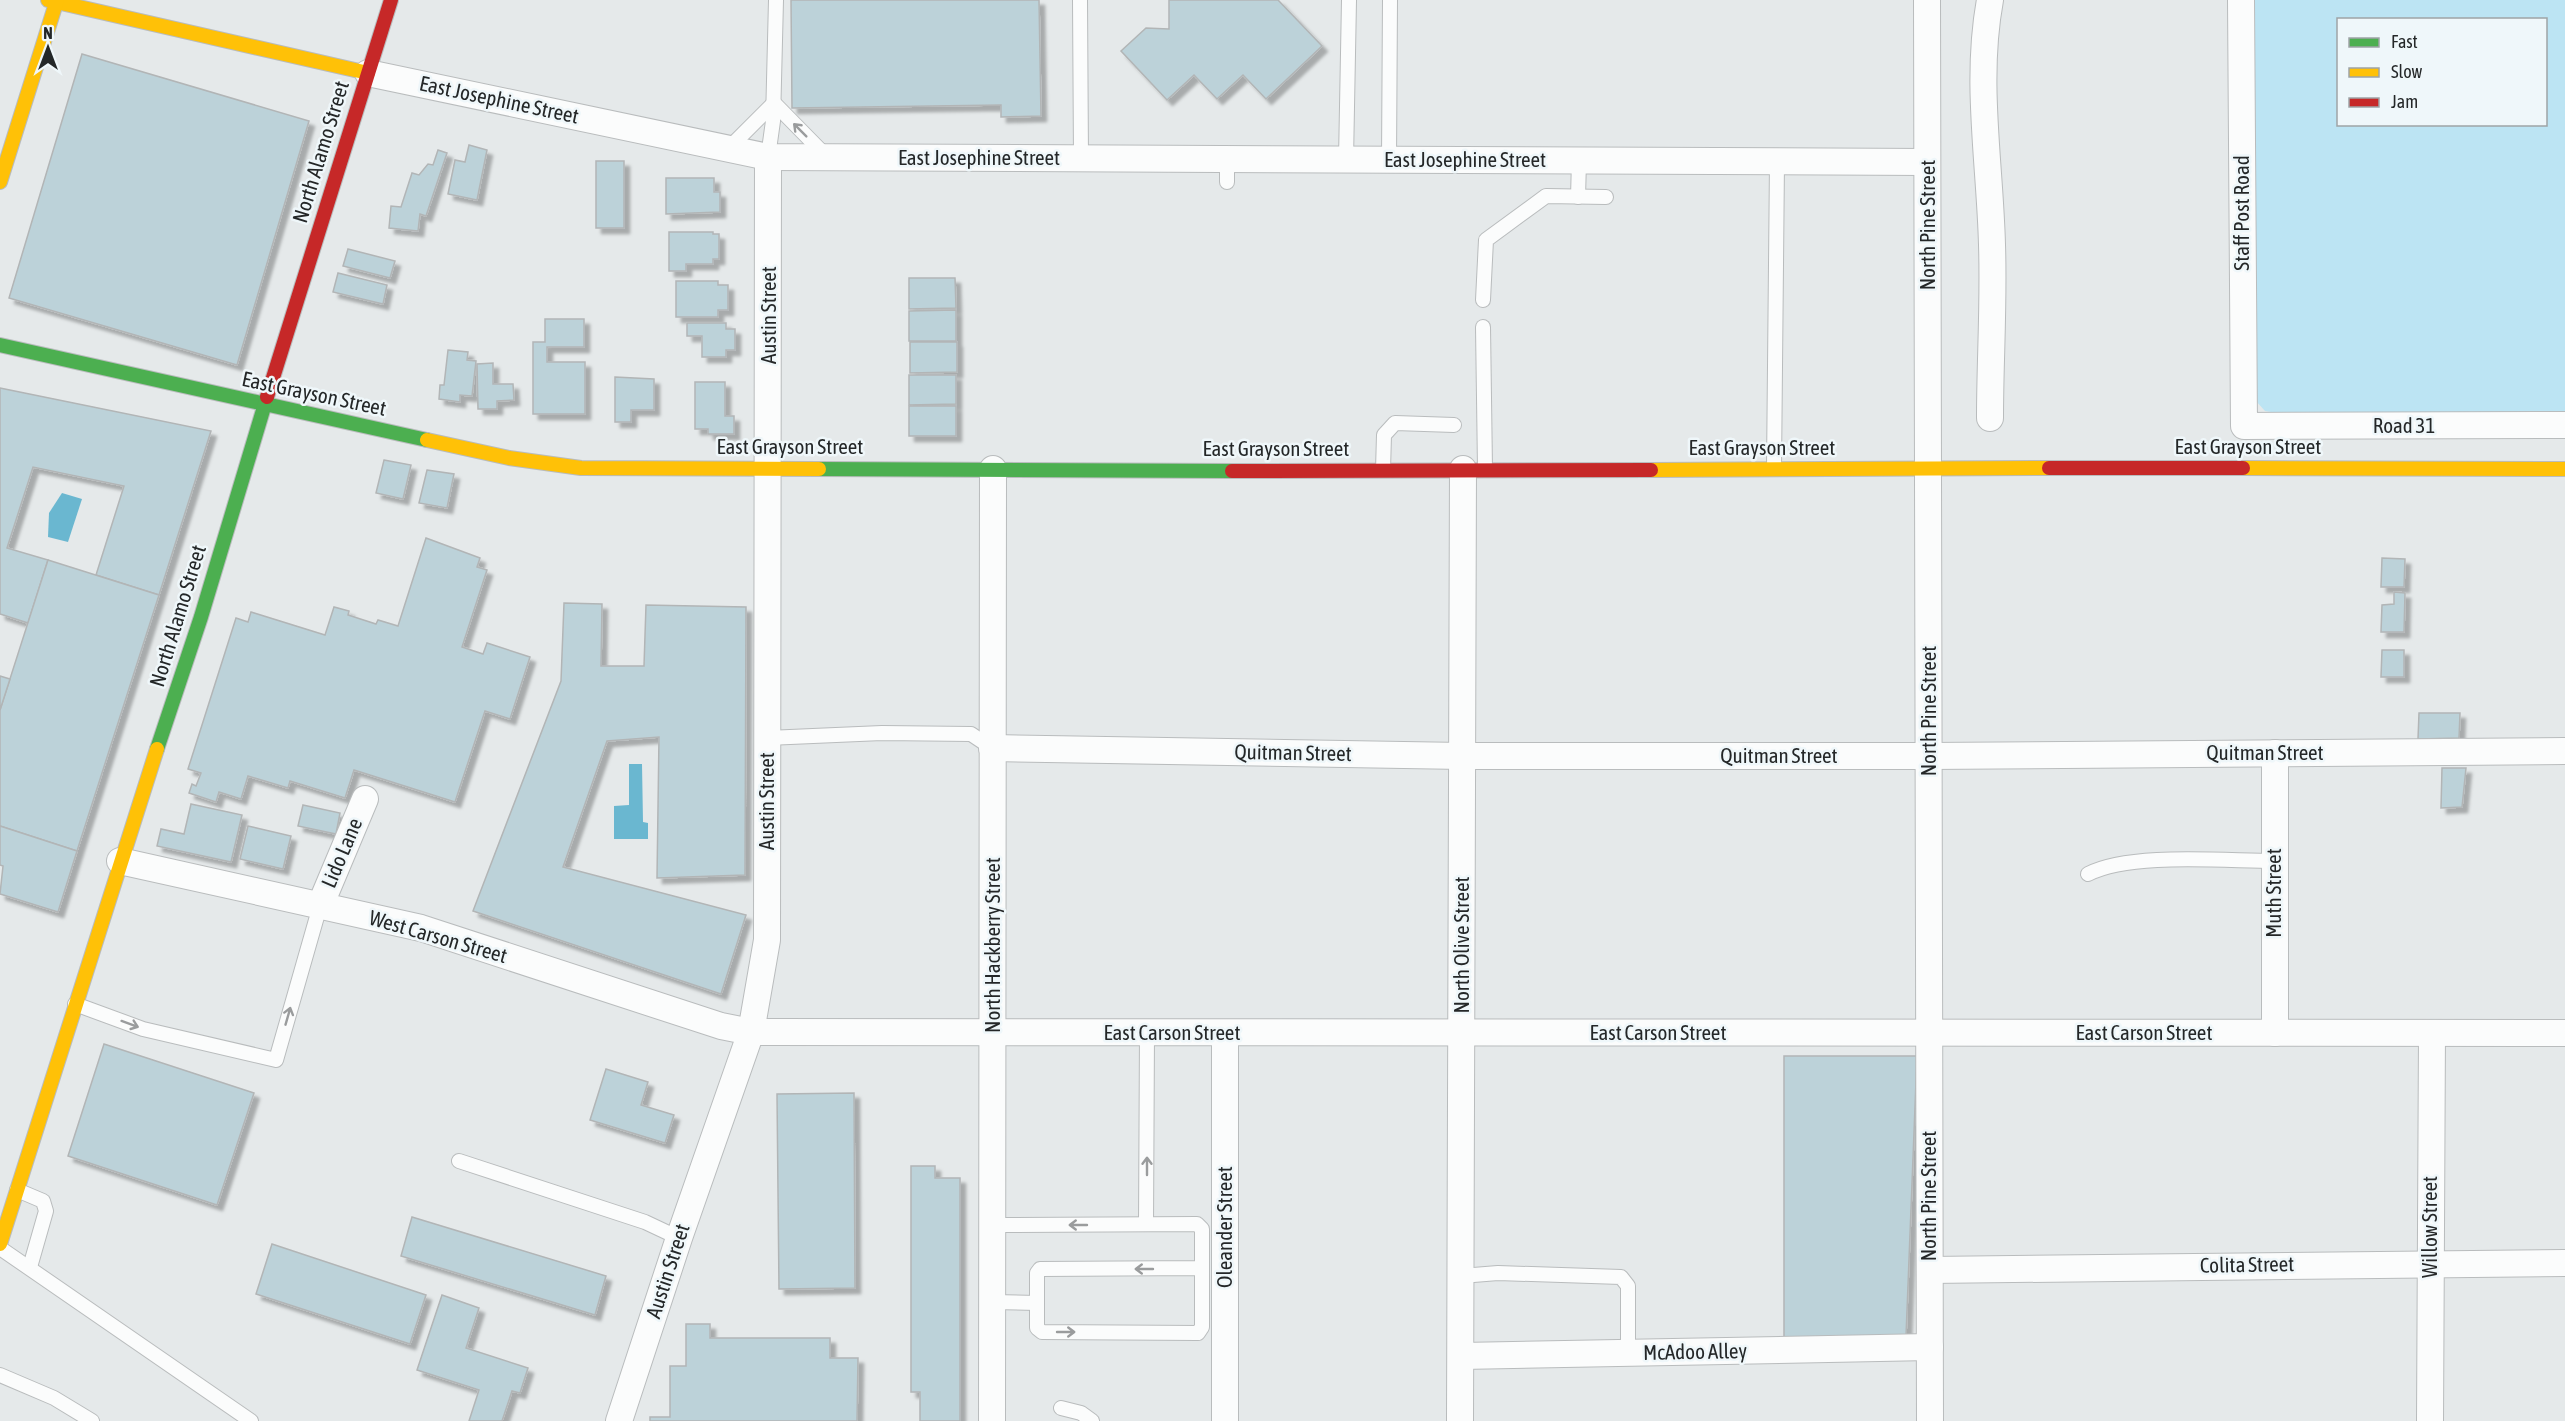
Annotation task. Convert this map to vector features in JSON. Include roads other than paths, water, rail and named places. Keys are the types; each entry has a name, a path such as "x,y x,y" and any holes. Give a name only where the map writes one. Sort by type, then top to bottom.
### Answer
{"street":[{"name":"North Alamo Street","path":"0,1246 120,861 201,617 264,405 391,0"},
{"name":"North Pine Street","path":"1927,0 1930,1421"},
{"path":"1990,0 1984,29 1984,141 1992,246 1990,418"},
{"name":"Staff Post Road","path":"2241,0 2244,426"},
{"name":"East Josephine Street","path":"54,1 368,73 768,157 1081,158 1227,170 1346,160 1927,162"},
{"path":"0,182 54,1"},
{"name":"Austin Street","path":"619,1421 679,1238 751,1032 767,940 768,157"},
{"name":"East Grayson Street","path":"0,345 509,458 581,468 2565,469"},
{"name":"Road 31","path":"2244,426 2565,425"},
{"name":"North Hackberry Street","path":"992,1421 993,469"},
{"name":"North Olive Street","path":"1460,1421 1463,756 1474,469"},
{"name":"Quitman Street","path":"992,748 1463,756 1929,756 2565,751"},
{"name":"Muth Street","path":"2275,753 2275,1033"},
{"name":"Lido Lane","path":"320,906 365,799"},
{"name":"West Carson Street","path":"120,861 421,928 721,1026 751,1032"},
{"name":"East Carson Street","path":"751,1032 2565,1033"},
{"name":"Oleander Street","path":"1225,1033 1225,1421"},
{"name":"Willow Street","path":"2430,1421 2429,1262 2432,1033"},
{"name":"Colita Street","path":"1930,1270 2429,1262 2565,1263"},
{"name":"McAdoo Alley","path":"1461,1356 1930,1347"}],"lane":[{"path":"768,157 774,103 776,0"},
{"path":"1080,0 1081,158"},
{"path":"1346,160 1349,0"},
{"path":"1389,160 1390,0"},
{"path":"729,148 774,103"},
{"path":"774,103 827,157"},
{"path":"1578,197 1579,161"},
{"path":"1774,469 1777,162"},
{"path":"1483,300 1486,240 1546,196 1606,197"},
{"path":"1474,469 1483,327"},
{"path":"1383,470 1384,435 1395,423 1454,425"},
{"path":"767,738 882,733 971,734 992,748"},
{"path":"2088,874 2096,870 2133,863 2274,861"},
{"path":"75,1004 143,1029 276,1060 320,906"},
{"path":"1146,1224 1147,1033"},
{"path":"459,1161 645,1221 679,1238"},
{"path":"17,1190 43,1202 46,1211 30,1267"},
{"path":"993,1225 1197,1224 1202,1229 1202,1268 1202,1327 1198,1333 1042,1332 1037,1328 1037,1273 1040,1269 1202,1268"},
{"path":"0,1246 251,1421"},
{"path":"1461,1276 1498,1273 1621,1277 1628,1286 1628,1353"},
{"path":"992,1302 1037,1303"},
{"path":"0,1375 54,1398 92,1421"},
{"path":"1061,1408 1081,1413 1092,1421"}],"water":[{"path":"62,493 82,499 68,542 48,537 49,513"},
{"path":"629,764 642,764 643,822 648,823 648,839 614,839 614,806 629,805"}]}
